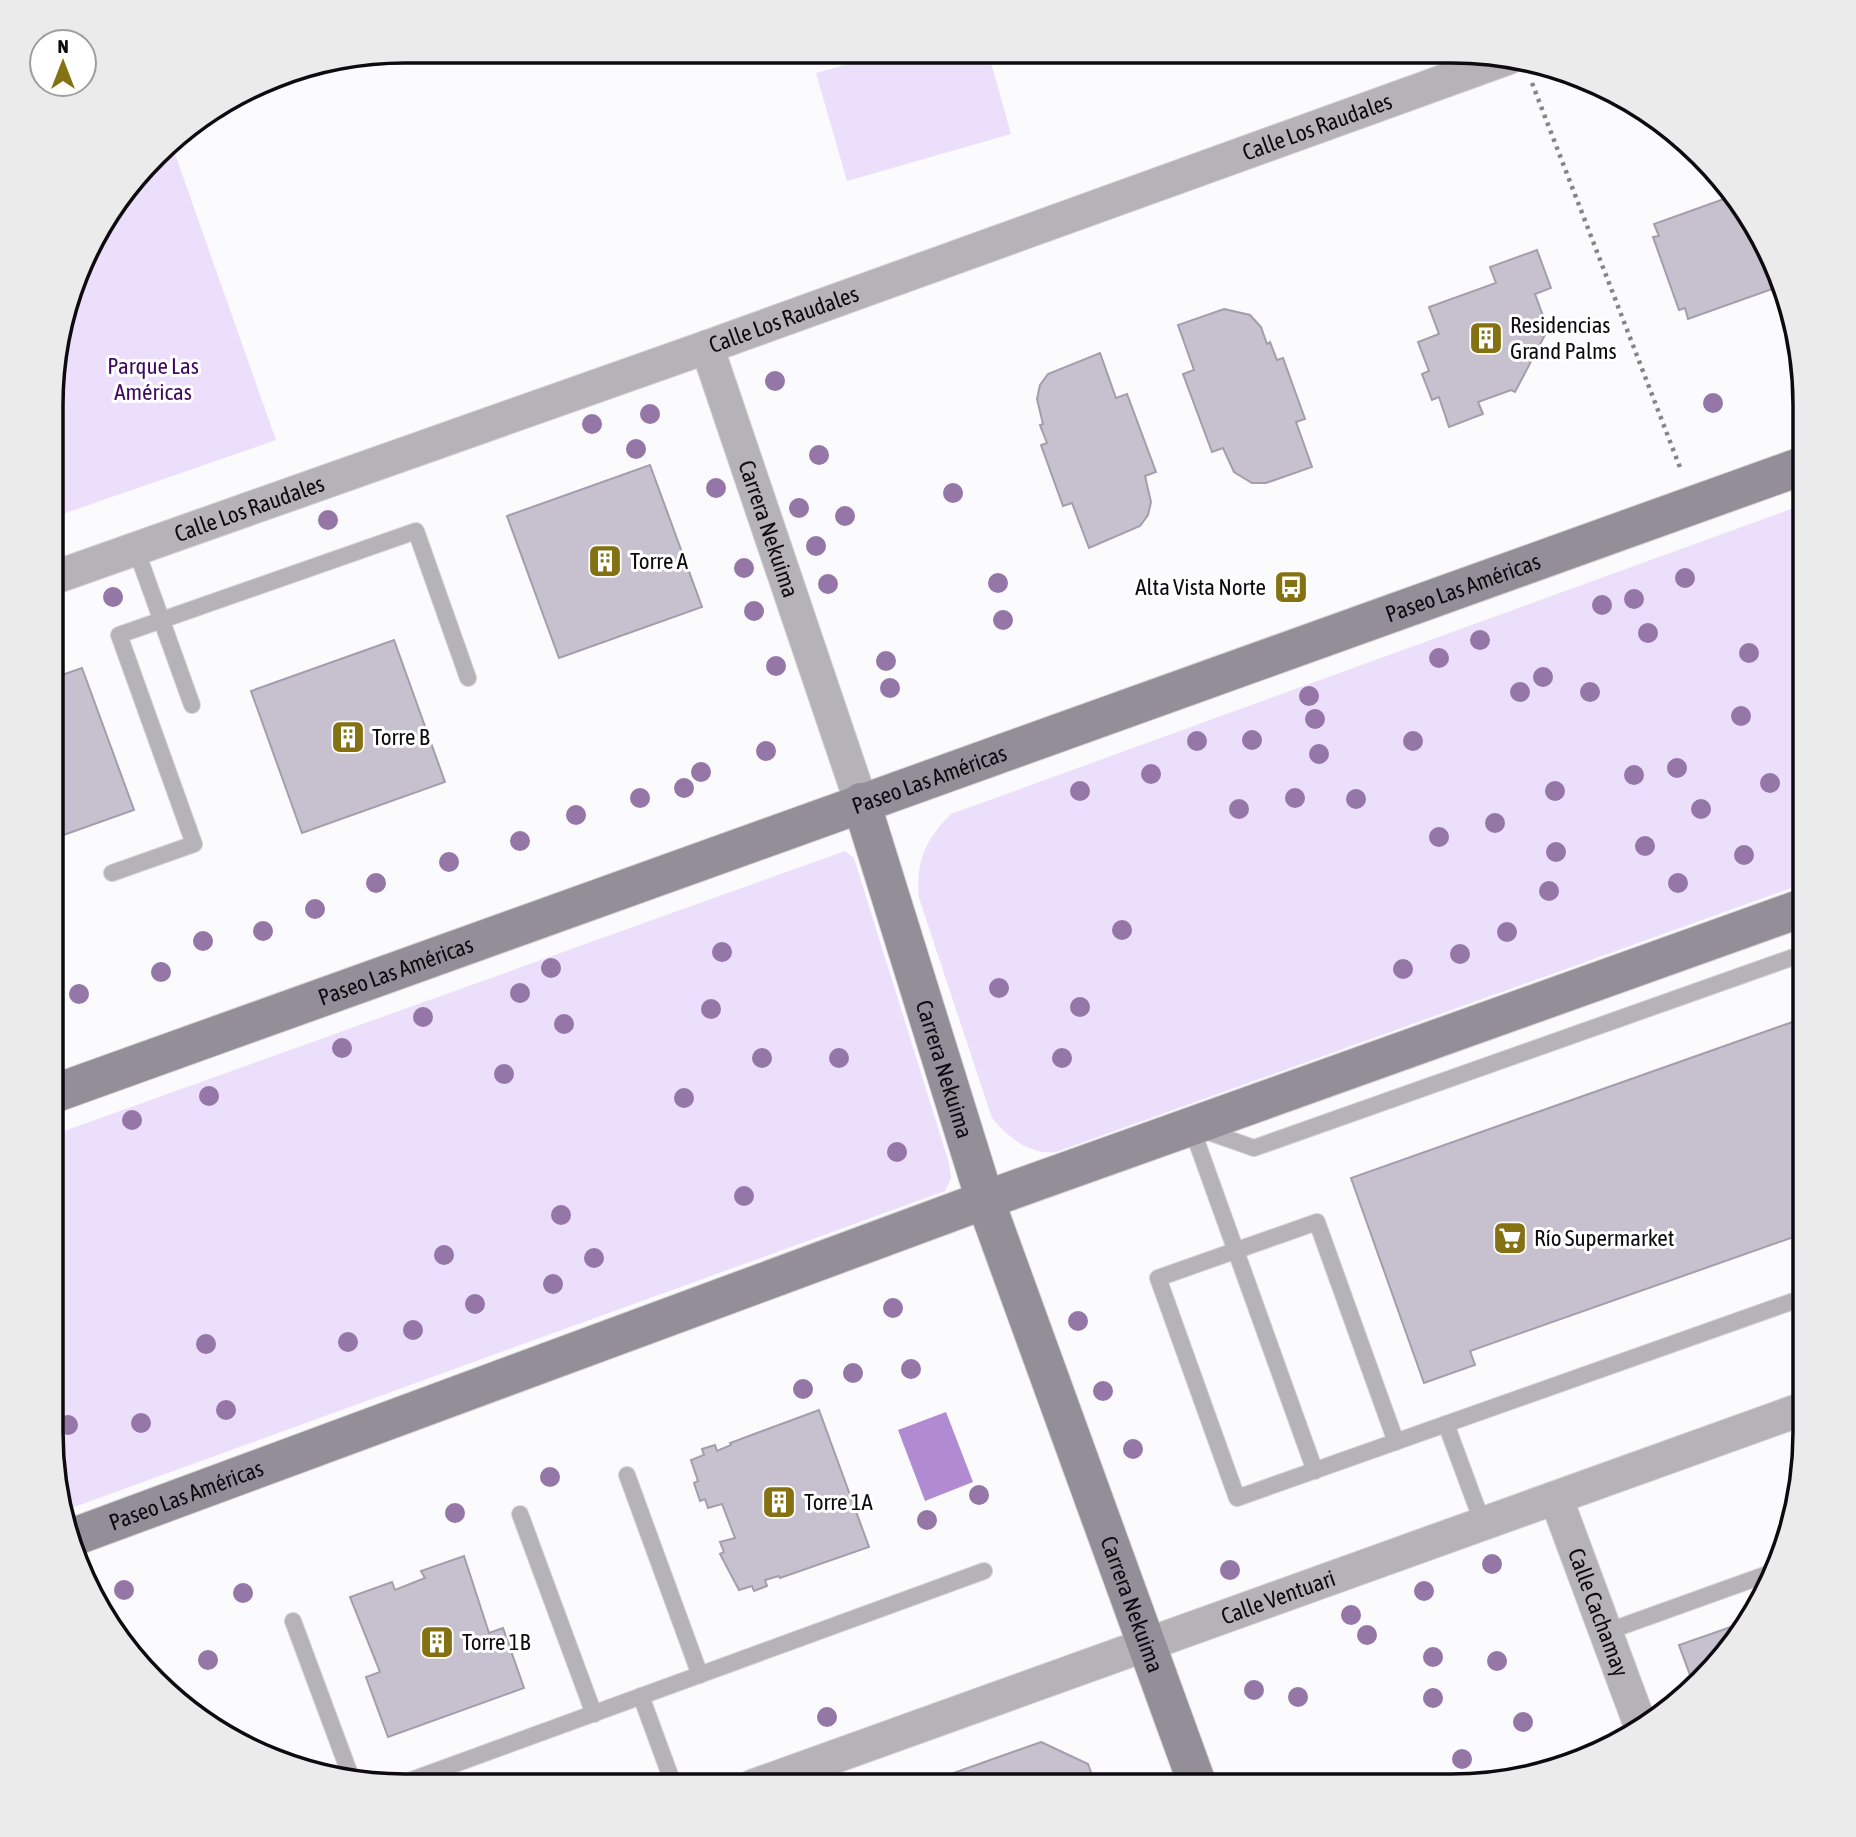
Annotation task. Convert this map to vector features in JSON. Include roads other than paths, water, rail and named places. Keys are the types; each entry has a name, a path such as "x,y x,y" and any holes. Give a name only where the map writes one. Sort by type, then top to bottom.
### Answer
{"main road":[{"name":"Paseo Las Américas","path":"63,1090 1793,469"},
{"name":"Carrera Nekuima","path":"861,802 985,1200 1194,1774"},
{"name":"Paseo Las Américas","path":"79,1535 985,1200 1793,911"}],"street":[{"name":"Calle Los Raudales","path":"63,575 1512,69"},
{"name":"Carrera Nekuima","path":"708,348 861,802"},
{"name":"Calle Ventuari","path":"786,1774 1793,1413"},
{"name":"Calle Cachamay","path":"1556,1498 1638,1718"}],"lane":[{"path":"112,873 194,844 119,635 416,531 468,678"},
{"path":"136,549 192,705"},
{"path":"1191,1126 1254,1149 1793,957"},
{"path":"1191,1126 1315,1471"},
{"path":"1396,1442 1317,1222 1158,1278 1237,1498 1315,1471 1793,1301"},
{"path":"1446,1424 1483,1524"},
{"path":"626,1475 700,1675"},
{"path":"520,1514 594,1714"},
{"path":"428,1774 984,1571"},
{"path":"1606,1632 1761,1576"},
{"path":"293,1621 348,1769"},
{"path":"642,1696 670,1774"}],"place":[{"name":"Residencias Grand Palms","path":"1486,338"},
{"name":"Torre A","path":"605,561"},
{"name":"Alta Vista Norte","path":"1291,587"},
{"name":"Torre B","path":"348,737"},
{"name":"Río Supermarket","path":"1510,1238"},
{"name":"Torre 1A","path":"779,1502"},
{"name":"Torre 1B","path":"437,1642"}],"park label":[{"name":"Parque Las Américas","path":"153,379"}]}
